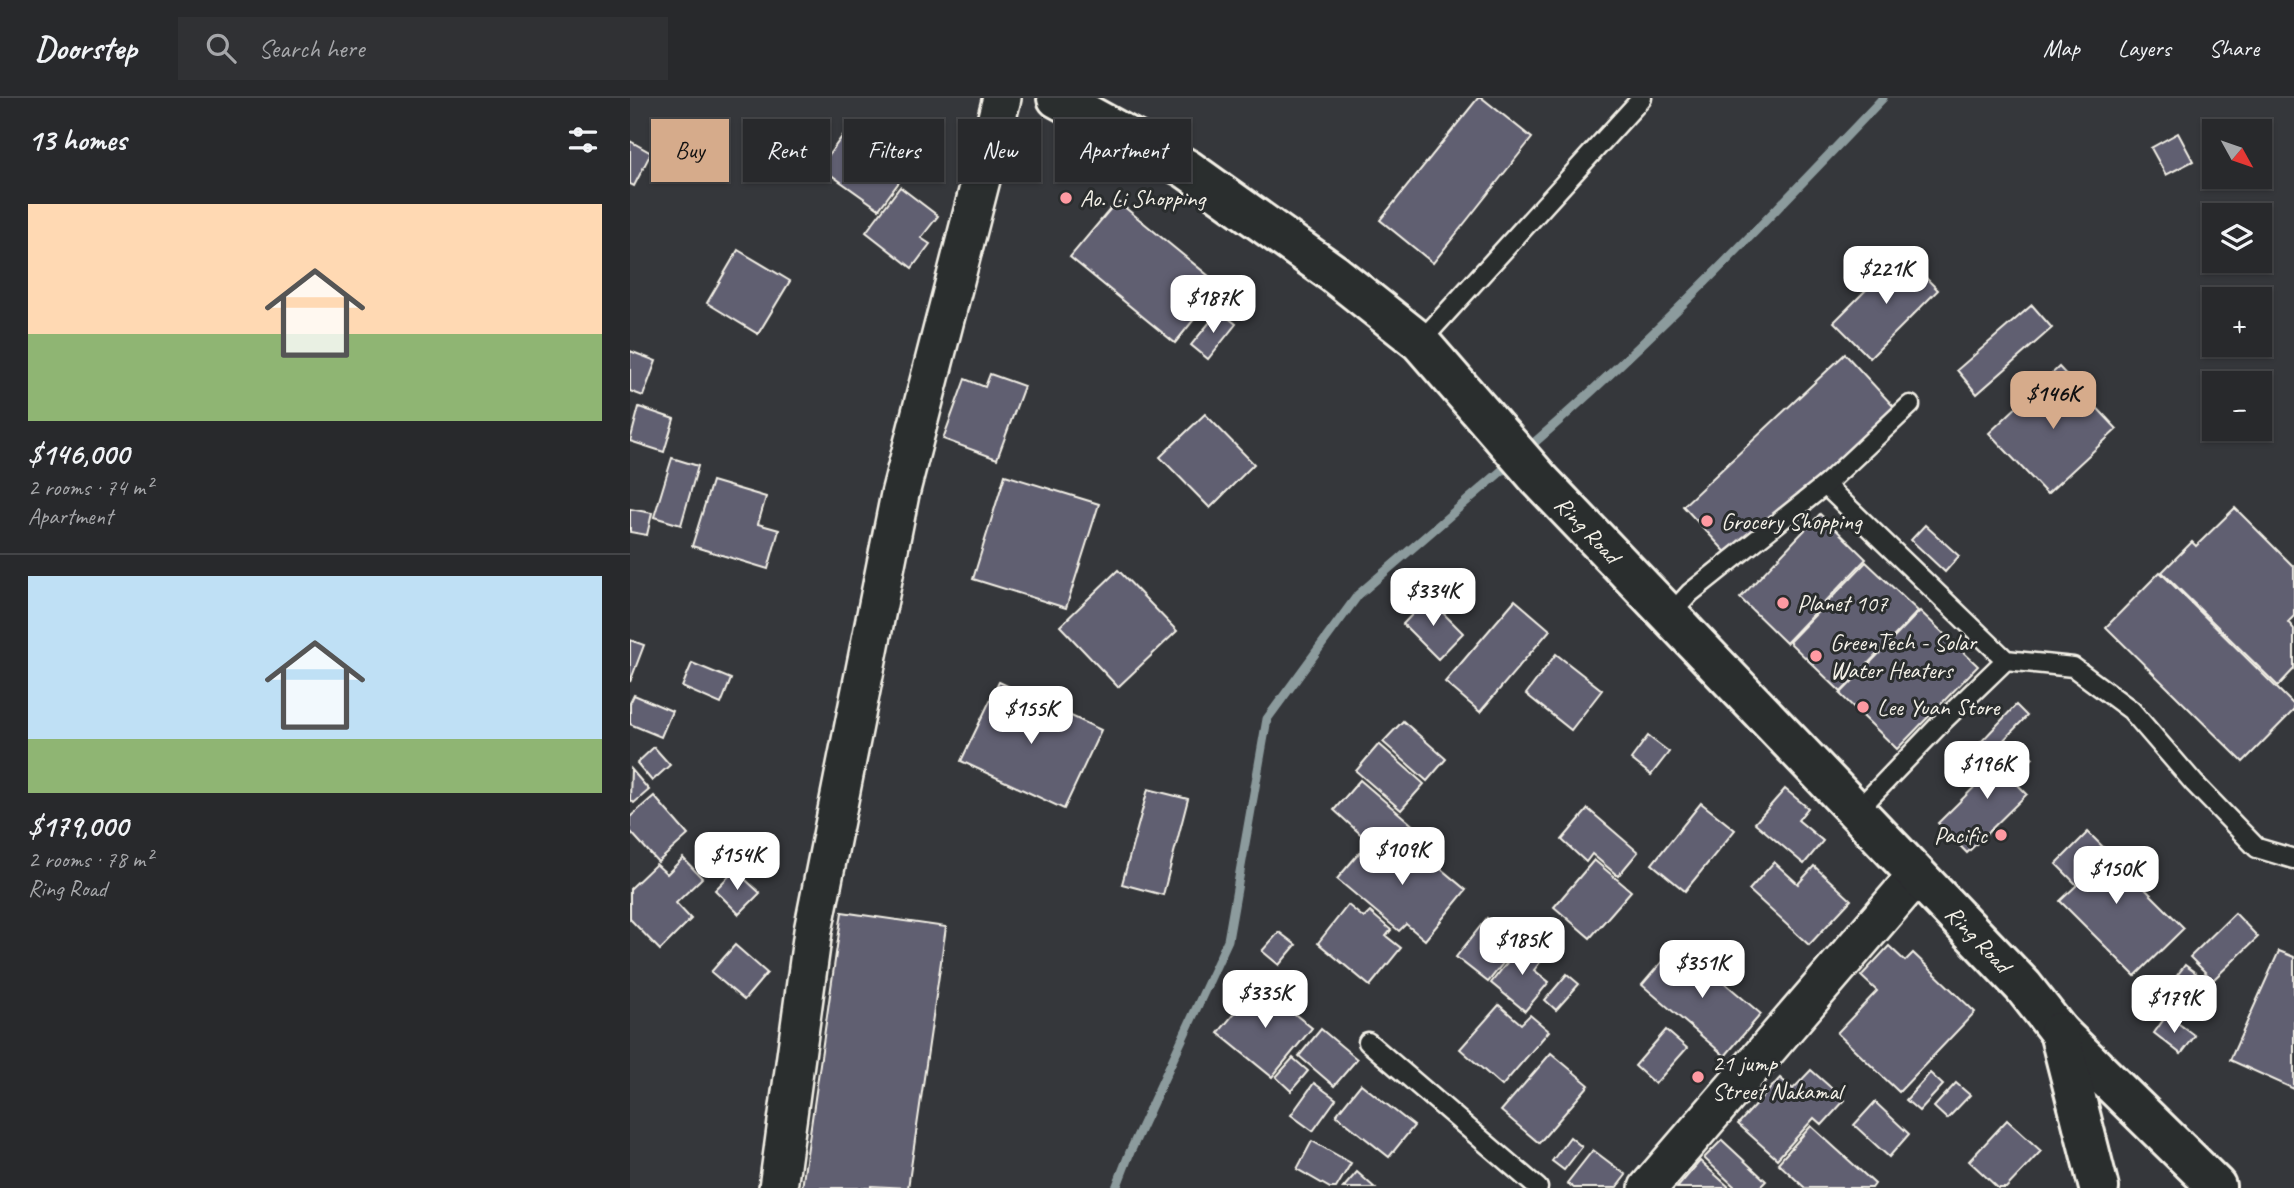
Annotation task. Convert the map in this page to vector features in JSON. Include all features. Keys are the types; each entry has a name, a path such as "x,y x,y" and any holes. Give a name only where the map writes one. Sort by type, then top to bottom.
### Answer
{"main road":[{"name":"Ring Road","path":"1057,98 1186,169 1333,273 1420,342 1539,479 2023,986 2059,1032 2219,1187"},
{"name":"Ring Road","path":"2059,1032 2099,1188"},
{"path":"2175,1188 2183,1185 2219,1187"}],"street":[{"path":"778,1188 813,931 900,494 1002,98"},
{"path":"1648,1188 1917,875"}],"lane":[{"path":"1420,342 1642,98"},
{"path":"1669,617 1690,593 1825,485 1910,405"},
{"path":"1825,485 2006,660 2073,667 2131,710 2194,783 2257,848 2294,859"},
{"path":"1855,813 2006,660"},
{"path":"1368,1042 1538,1188"}],"building":[{"path":"1478,98 1482,98 1532,138 1433,263 1380,220"},
{"path":"2178,133 2193,161 2166,175 2151,148"},
{"path":"844,134 844,182 899,182 879,209 830,174 830,153"},
{"path":"630,141 651,153 634,186 630,184"},
{"path":"900,187 938,216 921,238 930,244 912,268 866,232"},
{"path":"1117,201 1221,286 1175,343 1070,257"},
{"path":"738,250 790,281 758,334 707,303"},
{"path":"1902,254 1938,290 1870,358 1834,322"},
{"path":"2032,305 2052,328 1977,394 1957,370"},
{"path":"1219,311 1236,324 1208,359 1191,345"},
{"path":"630,351 656,361 643,396 630,391"},
{"path":"1845,354 1894,407 1732,559 1683,506"},
{"path":"2059,367 2117,429 2047,494 1989,433"},
{"path":"990,374 1024,386 997,459 943,439 965,379 985,387"},
{"path":"639,407 674,419 664,452 630,441"},
{"path":"1205,414 1254,464 1210,508 1160,457"},
{"path":"672,458 698,466 681,525 654,517"},
{"path":"1005,475 1099,504 1066,608 973,579"},
{"path":"712,481 766,497 758,524 779,530 768,569 692,546"},
{"path":"2235,508 2294,567 2294,616 2288,622 2294,629 2294,669 2278,686 2162,572 2192,542 2196,546"},
{"path":"630,509 652,513 647,535 630,532"},
{"path":"1820,514 1866,559 1786,643 1740,598"},
{"path":"1925,525 1959,556 1945,572 1911,540"},
{"path":"1866,562 1918,611 1841,692 1789,642"},
{"path":"1118,570 1177,631 1118,687 1060,626"},
{"path":"2160,572 2294,705 2294,710 2243,762 2106,627"},
{"path":"1428,598 1463,633 1438,659 1403,624"},
{"path":"1515,600 1550,630 1480,712 1445,682"},
{"path":"1920,611 1978,666 1897,749 1840,694"},
{"path":"630,640 644,645 630,682"},
{"path":"1556,654 1602,690 1571,730 1526,694"},
{"path":"692,663 731,679 721,704 682,687"},
{"path":"999,682 1101,730 1064,809 961,761"},
{"path":"634,695 672,711 661,737 630,724 630,703"},
{"path":"2016,705 2027,716 1991,753 1980,743"},
{"path":"1403,721 1446,759 1427,781 1383,742"},
{"path":"1648,736 1669,752 1651,775 1631,759"},
{"path":"2019,743 2033,758 2012,779 2027,794 1967,853 1938,823"},
{"path":"1379,744 1424,784 1401,810 1356,771"},
{"path":"654,747 670,765 652,781 637,763"},
{"path":"631,769 649,790 634,803 630,799"},
{"path":"1360,780 1416,828 1395,852 1372,832 1366,839 1334,810"},
{"path":"1148,789 1188,799 1163,895 1122,884"},
{"path":"1785,789 1808,808 1798,820 1823,841 1804,864 1755,823"},
{"path":"654,796 688,835 658,862 630,831 630,817"},
{"path":"1701,803 1735,830 1685,891 1652,864"},
{"path":"1588,809 1638,852 1618,876 1592,854 1586,862 1562,840"},
{"path":"2088,832 2184,928 2135,976 2060,901 2077,885 2056,864"},
{"path":"1372,838 1398,860 1411,844 1466,890 1425,940 1406,924 1399,931 1337,879"},
{"path":"683,858 702,878 676,903 691,919 660,950 630,919 630,889 656,864 667,874"},
{"path":"1594,860 1631,891 1590,938 1554,907"},
{"path":"1774,862 1798,884 1814,866 1851,900 1809,945 1749,890"},
{"path":"735,870 760,893 739,914 715,890"},
{"path":"1348,905 1364,918 1370,912 1391,930 1386,936 1401,948 1370,986 1318,943"},
{"path":"842,912 946,927 908,1188 802,1188"},
{"path":"2235,913 2258,937 2213,980 2190,957"},
{"path":"1487,918 1519,943 1488,982 1456,957"},
{"path":"1279,932 1296,945 1279,965 1262,951"},
{"path":"1525,940 1545,956 1534,970 1549,982 1525,1011 1491,983"},
{"path":"1678,943 1761,1014 1725,1056 1642,985"},
{"path":"735,945 767,973 744,1000 711,972"},
{"path":"1889,946 1905,961 1913,953 1975,1012 1899,1092 1837,1033 1877,991 1861,976"},
{"path":"2279,951 2294,957 2294,1089 2230,1060"},
{"path":"2185,965 2209,983 2188,1012 2164,993"},
{"path":"1567,974 1579,984 1556,1010 1545,1000"},
{"path":"1262,980 1275,990 1271,995 1312,1028 1272,1077 1218,1033"},
{"path":"1499,1005 1521,1024 1530,1015 1549,1031 1502,1086 1460,1049"},
{"path":"2167,1015 2195,1036 2181,1054 2154,1033"},
{"path":"1321,1029 1357,1059 1334,1086 1299,1056"},
{"path":"1666,1030 1687,1048 1655,1084 1635,1066"},
{"path":"1551,1053 1589,1085 1539,1143 1501,1111"},
{"path":"1293,1058 1308,1071 1291,1091 1276,1077"},
{"path":"1811,1070 1845,1100 1822,1125 1814,1118 1777,1159 1738,1124 1780,1078 1793,1089"},
{"path":"1930,1073 1943,1085 1919,1111 1906,1100"},
{"path":"1314,1083 1336,1099 1313,1131 1291,1115"},
{"path":"1956,1083 1970,1095 1947,1119 1934,1107"},
{"path":"1361,1084 1414,1126 1389,1157 1336,1115"},
{"path":"1875,1102 1909,1134 1889,1157 1854,1125"},
{"path":"2007,1120 2041,1151 2006,1188 1998,1188 1969,1161"},
{"path":"1811,1126 1875,1184 1872,1188 1805,1188 1778,1163"},
{"path":"1570,1137 1582,1147 1564,1170 1552,1161"},
{"path":"1722,1140 1766,1181 1759,1188 1736,1188 1704,1158"},
{"path":"1312,1141 1351,1163 1336,1188 1330,1188 1297,1169"},
{"path":"1593,1150 1626,1175 1616,1188 1574,1188 1567,1183"},
{"path":"1700,1161 1730,1188 1677,1188"},
{"path":"1357,1172 1375,1188 1343,1188"}],"waterway":[{"path":"1527,449 1665,322 1883,98"},
{"path":"1116,1188 1228,940 1267,719 1358,595 1513,461"}],"place":[{"name":"Ao. Li Shopping","path":"1066,198"},
{"name":"Grocery Shopping","path":"1707,521"},
{"name":"Planet 107","path":"1783,603"},
{"name":"GreenTech - Solar Water Heaters","path":"1816,656"},
{"name":"Lee Yuan Store","path":"1863,707"},
{"name":"Pacific","path":"2001,835"},
{"name":"21 jump Street Nakamal","path":"1698,1077"}]}
